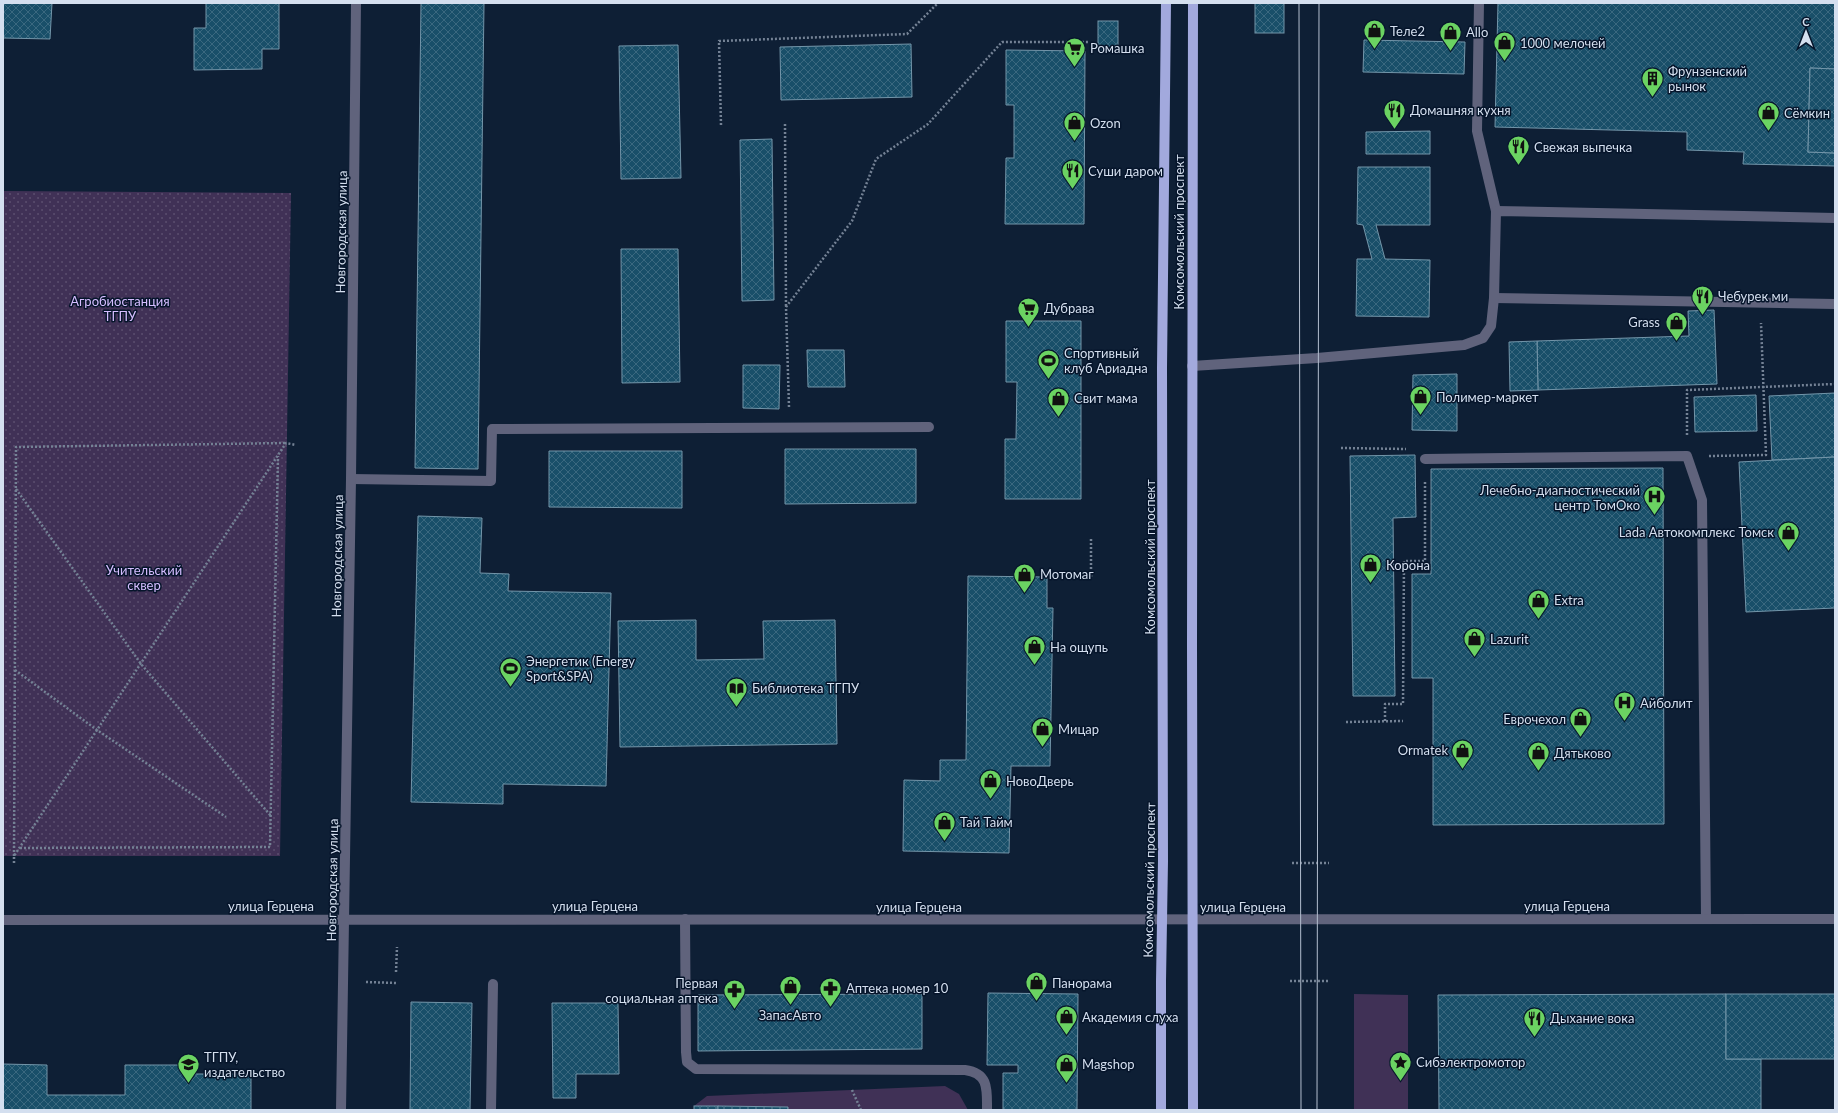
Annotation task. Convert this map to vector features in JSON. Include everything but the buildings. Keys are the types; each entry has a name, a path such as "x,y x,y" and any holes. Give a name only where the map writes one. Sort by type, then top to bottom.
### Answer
{"main road":[{"name":"Комсомольский проспект","path":"1161,1110 1162,368 1166,3"},
{"name":"Комсомольский проспект","path":"1193,3 1193,1110"}],"street":[{"name":"Новгородская улица","path":"341,1110 351,479 356,3"},
{"path":"1192,366 1317,358 1464,345 1482,338 1491,326 1494,298 1496,211 1477,131 1479,3"},
{"path":"1496,211 1835,218"},
{"path":"1494,298 1835,304"},
{"path":"351,479 491,481 492,429 929,427"},
{"path":"1425,459 1687,456 1702,500 1706,919"},
{"path":"685,919 686,1052 687,1062 696,1069 965,1070 976,1072 984,1080 987,1091 987,1110"},
{"name":"улица Герцена","path":"3,920 1835,919"},
{"path":"491,1110 493,984"}],"path":[{"path":"720,125 719,41 907,34 938,3"},
{"path":"786,308 852,221 876,159 928,124 1002,42 1089,42"},
{"path":"785,124 786,308 790,428"},
{"path":"1760,303 1764,387 1766,455 1687,456 1686,390 1764,387 1835,384"},
{"path":"14,856 286,444"},
{"path":"14,863 16,447 296,444"},
{"path":"1341,448 1377,448"},
{"path":"20,848 270,847 278,456"},
{"path":"1385,721 1385,704 1403,704 1404,561 1425,561 1425,486"},
{"path":"16,489 141,664 271,817"},
{"path":"1091,538 1091,577"},
{"path":"15,670 97,730 226,817"},
{"path":"1346,722 1404,721"},
{"path":"1292,862 1329,862"},
{"path":"396,972 397,946"},
{"path":"1290,981 1329,981"},
{"path":"366,982 396,983"}],"green space":[{"name":"Учительский сквер","path":"3,191 291,193 280,856 3,856"},
{"path":"1354,994 1408,995 1408,1110 1354,1110"},
{"path":"945,1086 959,1094 968,1110 788,1110 788,1107 694,1106 707,1096"}],"tram line":[{"path":"1299,3 1301,1110"},
{"path":"1317,1110 1319,3"}],"place":[{"name":"Теле2","path":"1375,50"},
{"name":"Allo","path":"1451,52"},
{"name":"1000 мелочей","path":"1505,62"},
{"name":"Ромашка","path":"1074,68"},
{"name":"Фрунзенский рынок","path":"1652,98"},
{"name":"Домашняя кухня","path":"1394,130"},
{"name":"Сёмкин","path":"1768,132"},
{"name":"Ozon","path":"1075,142"},
{"name":"Свежая выпечка","path":"1519,166"},
{"name":"Суши даром","path":"1073,190"},
{"name":"Чебурек ми","path":"1703,316"},
{"name":"Дубрава","path":"1028,328"},
{"name":"Grass","path":"1676,342"},
{"name":"Спортивный клуб Ариадна","path":"1048,380"},
{"name":"Полимер-маркет","path":"1421,416"},
{"name":"Свит мама","path":"1059,418"},
{"name":"Лечебно-диагностический центр ТомОко","path":"1655,516"},
{"name":"Lada Автокомплекс Томск","path":"1789,552"},
{"name":"Корона","path":"1371,584"},
{"name":"Мотомаг","path":"1025,594"},
{"name":"Extra","path":"1538,620"},
{"name":"Lazurit","path":"1475,658"},
{"name":"На ощупь","path":"1035,666"},
{"name":"Энергетик (Energy Sport&SPA)","path":"511,688"},
{"name":"Библиотека ТГПУ","path":"737,708"},
{"name":"Айболит","path":"1624,722"},
{"name":"Еврочехол","path":"1581,738"},
{"name":"Мицар","path":"1042,748"},
{"name":"Ormatek","path":"1463,770"},
{"name":"Дятьково","path":"1538,772"},
{"name":"НовоДверь","path":"990,800"},
{"name":"Тай Тайм","path":"944,842"},
{"name":"Панорама","path":"1036,1002"},
{"name":"ЗапасАвто","path":"790,1006"},
{"name":"Аптека номер 10","path":"830,1008"},
{"name":"Первая социальная аптека","path":"734,1010"},
{"name":"Академия слуха","path":"1067,1036"},
{"name":"Дыхание вока","path":"1534,1038"},
{"name":"Сибэлектромотор","path":"1400,1082"},
{"name":"ТГПУ, издательство","path":"188,1084"},
{"name":"Magshop","path":"1067,1084"}],"park label":[{"name":"Агробиостанция ТГПУ","path":"120,308"}]}
